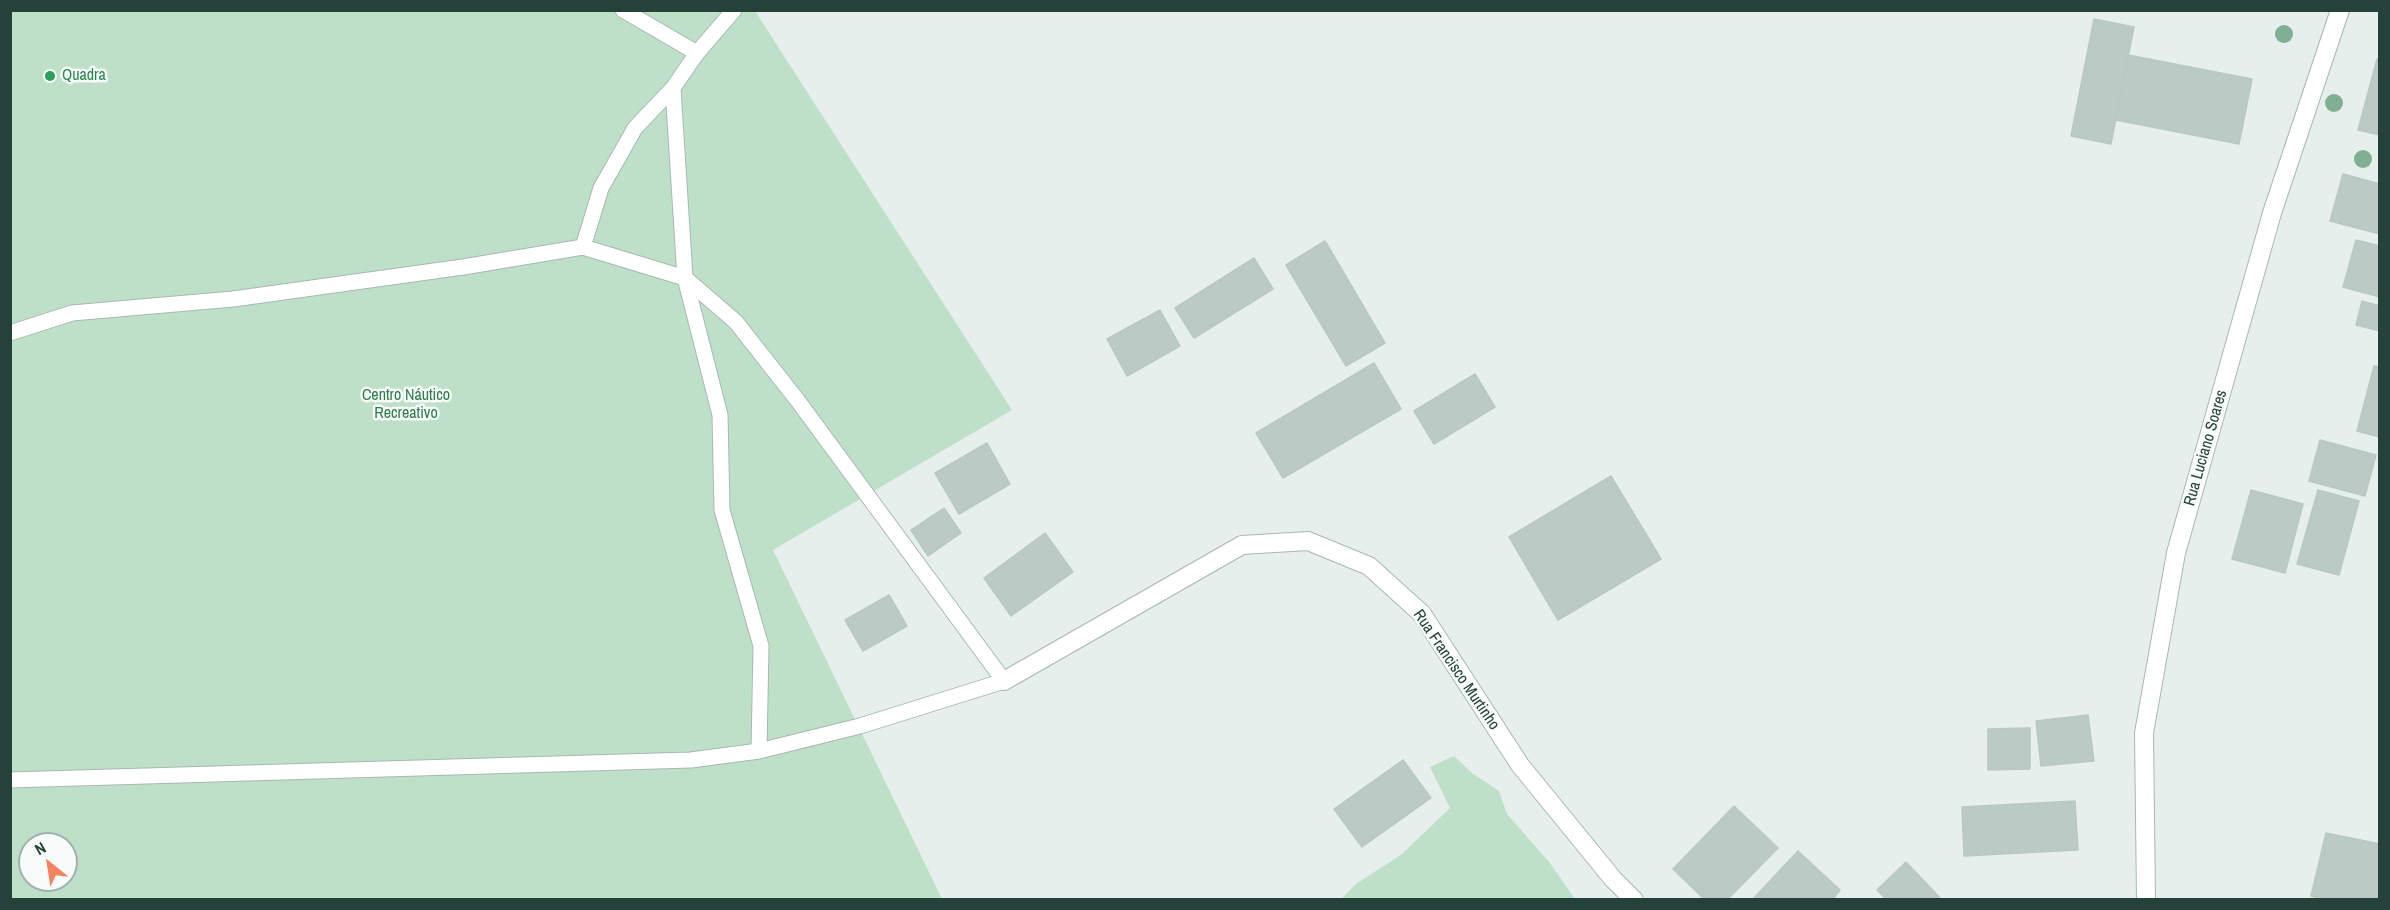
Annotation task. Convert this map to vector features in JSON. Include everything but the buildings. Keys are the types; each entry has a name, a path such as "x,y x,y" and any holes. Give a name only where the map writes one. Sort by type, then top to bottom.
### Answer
{"street":[{"name":"Rua Luciano Soares","path":"2146,900 2144,733 2176,554 2272,213 2340,10"},
{"name":"Rua Francisco Murtinho","path":"1004,681 1242,544 1308,541 1369,566 1422,614 1520,765 1613,879 1634,900"}],"lane":[{"path":"623,10 698,53"},
{"path":"583,247 601,188 635,128 673,88 698,53 734,10"},
{"path":"673,88 686,278 720,415 722,510 762,646 759,751"},
{"path":"10,333 72,313 233,299 463,267 583,247 686,278 736,322 1004,681 860,726 759,751 691,760 10,780"}],"green space":[{"name":"Centro Náutico Recreativo","path":"10,11 755,11 1012,410 773,550 942,899 11,899"},
{"path":"1454,756 1472,773 1499,791 1507,814 1550,863 1575,899 1341,899 1356,884 1402,854 1450,808 1430,767"}],"place":[{"name":"Quadra","path":"50,76"}]}
